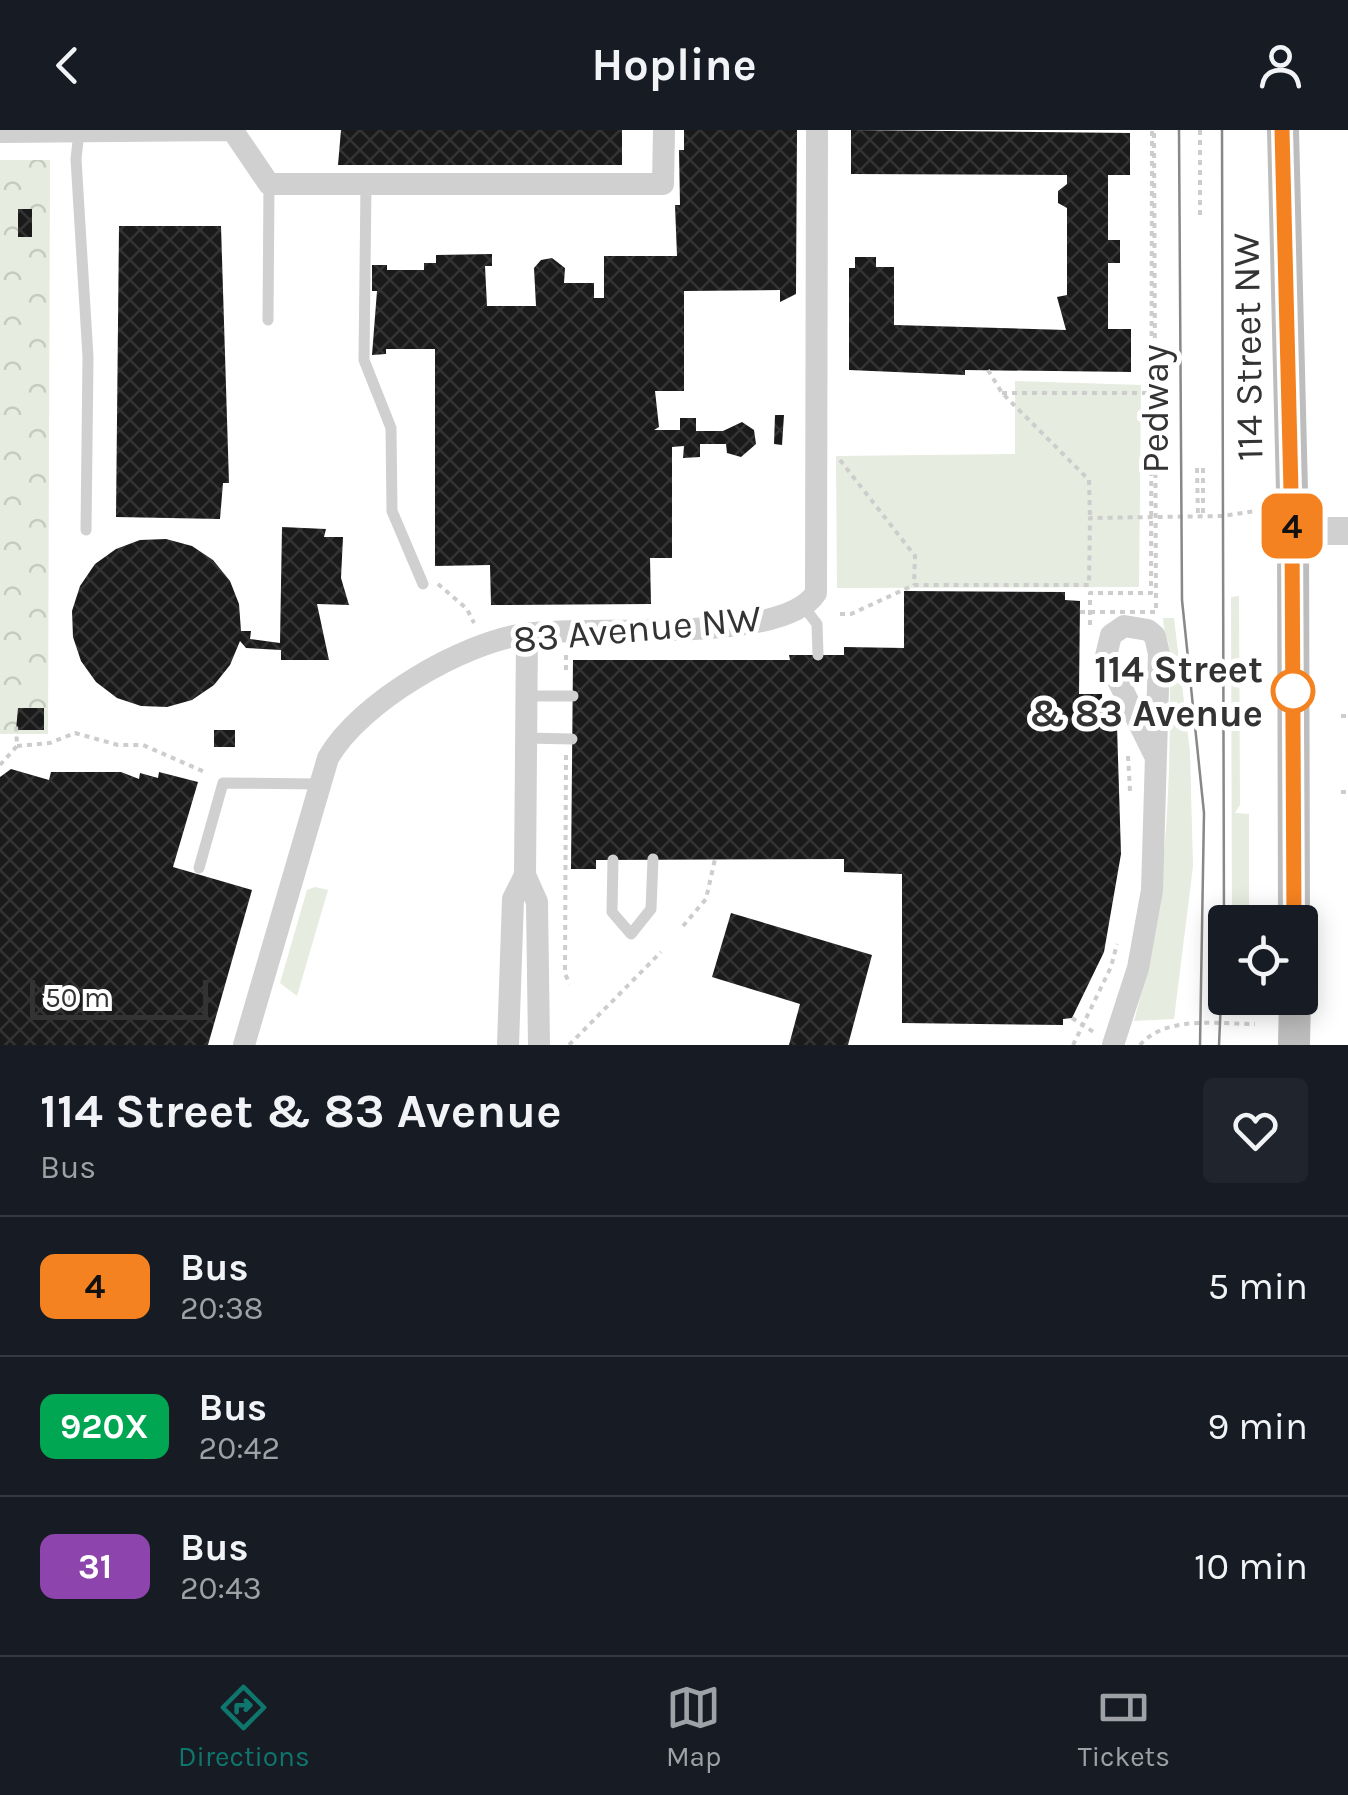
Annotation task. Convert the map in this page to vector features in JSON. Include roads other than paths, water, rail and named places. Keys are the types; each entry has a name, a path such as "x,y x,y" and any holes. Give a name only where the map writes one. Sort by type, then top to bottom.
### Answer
{"main road":[{"name":"114 Street NW","path":"1282,130 1292,531 1294,905"},
{"path":"1294,1045 1295,1015"}],"street":[{"path":"0,132 234,130 269,184 664,184 664,130"},
{"path":"804,607 816,593 819,579 817,130"},
{"path":"1292,531 1348,531"},
{"name":"83 Avenue NW","path":"244,1045 319,784 337,742 362,715 485,645 527,634 716,628 762,622 804,607"},
{"path":"1106,1040 1148,926 1158,644 1148,630 1124,626 1111,635 1106,656 1154,754"},
{"path":"527,634 525,875 537,902 539,1045"},
{"path":"508,1045 513,899 525,875"}],"lane":[{"path":"79,132 76,159 88,358 86,530"},
{"path":"268,320 269,184"},
{"path":"366,184 364,360 391,428 392,511 423,584"},
{"path":"804,607 816,624 818,655"},
{"path":"527,696 572,696"},
{"path":"526,738 572,739"},
{"path":"198,868 224,783 319,784"},
{"path":"613,860 612,912 631,934 651,910 653,860"}],"tram line":[{"path":"1179,130 1182,600 1204,813 1200,1045"},
{"path":"1219,1045 1224,932 1222,130"}],"place":[{"name":"114 Street & 83 Avenue","path":"1293,691"}]}
